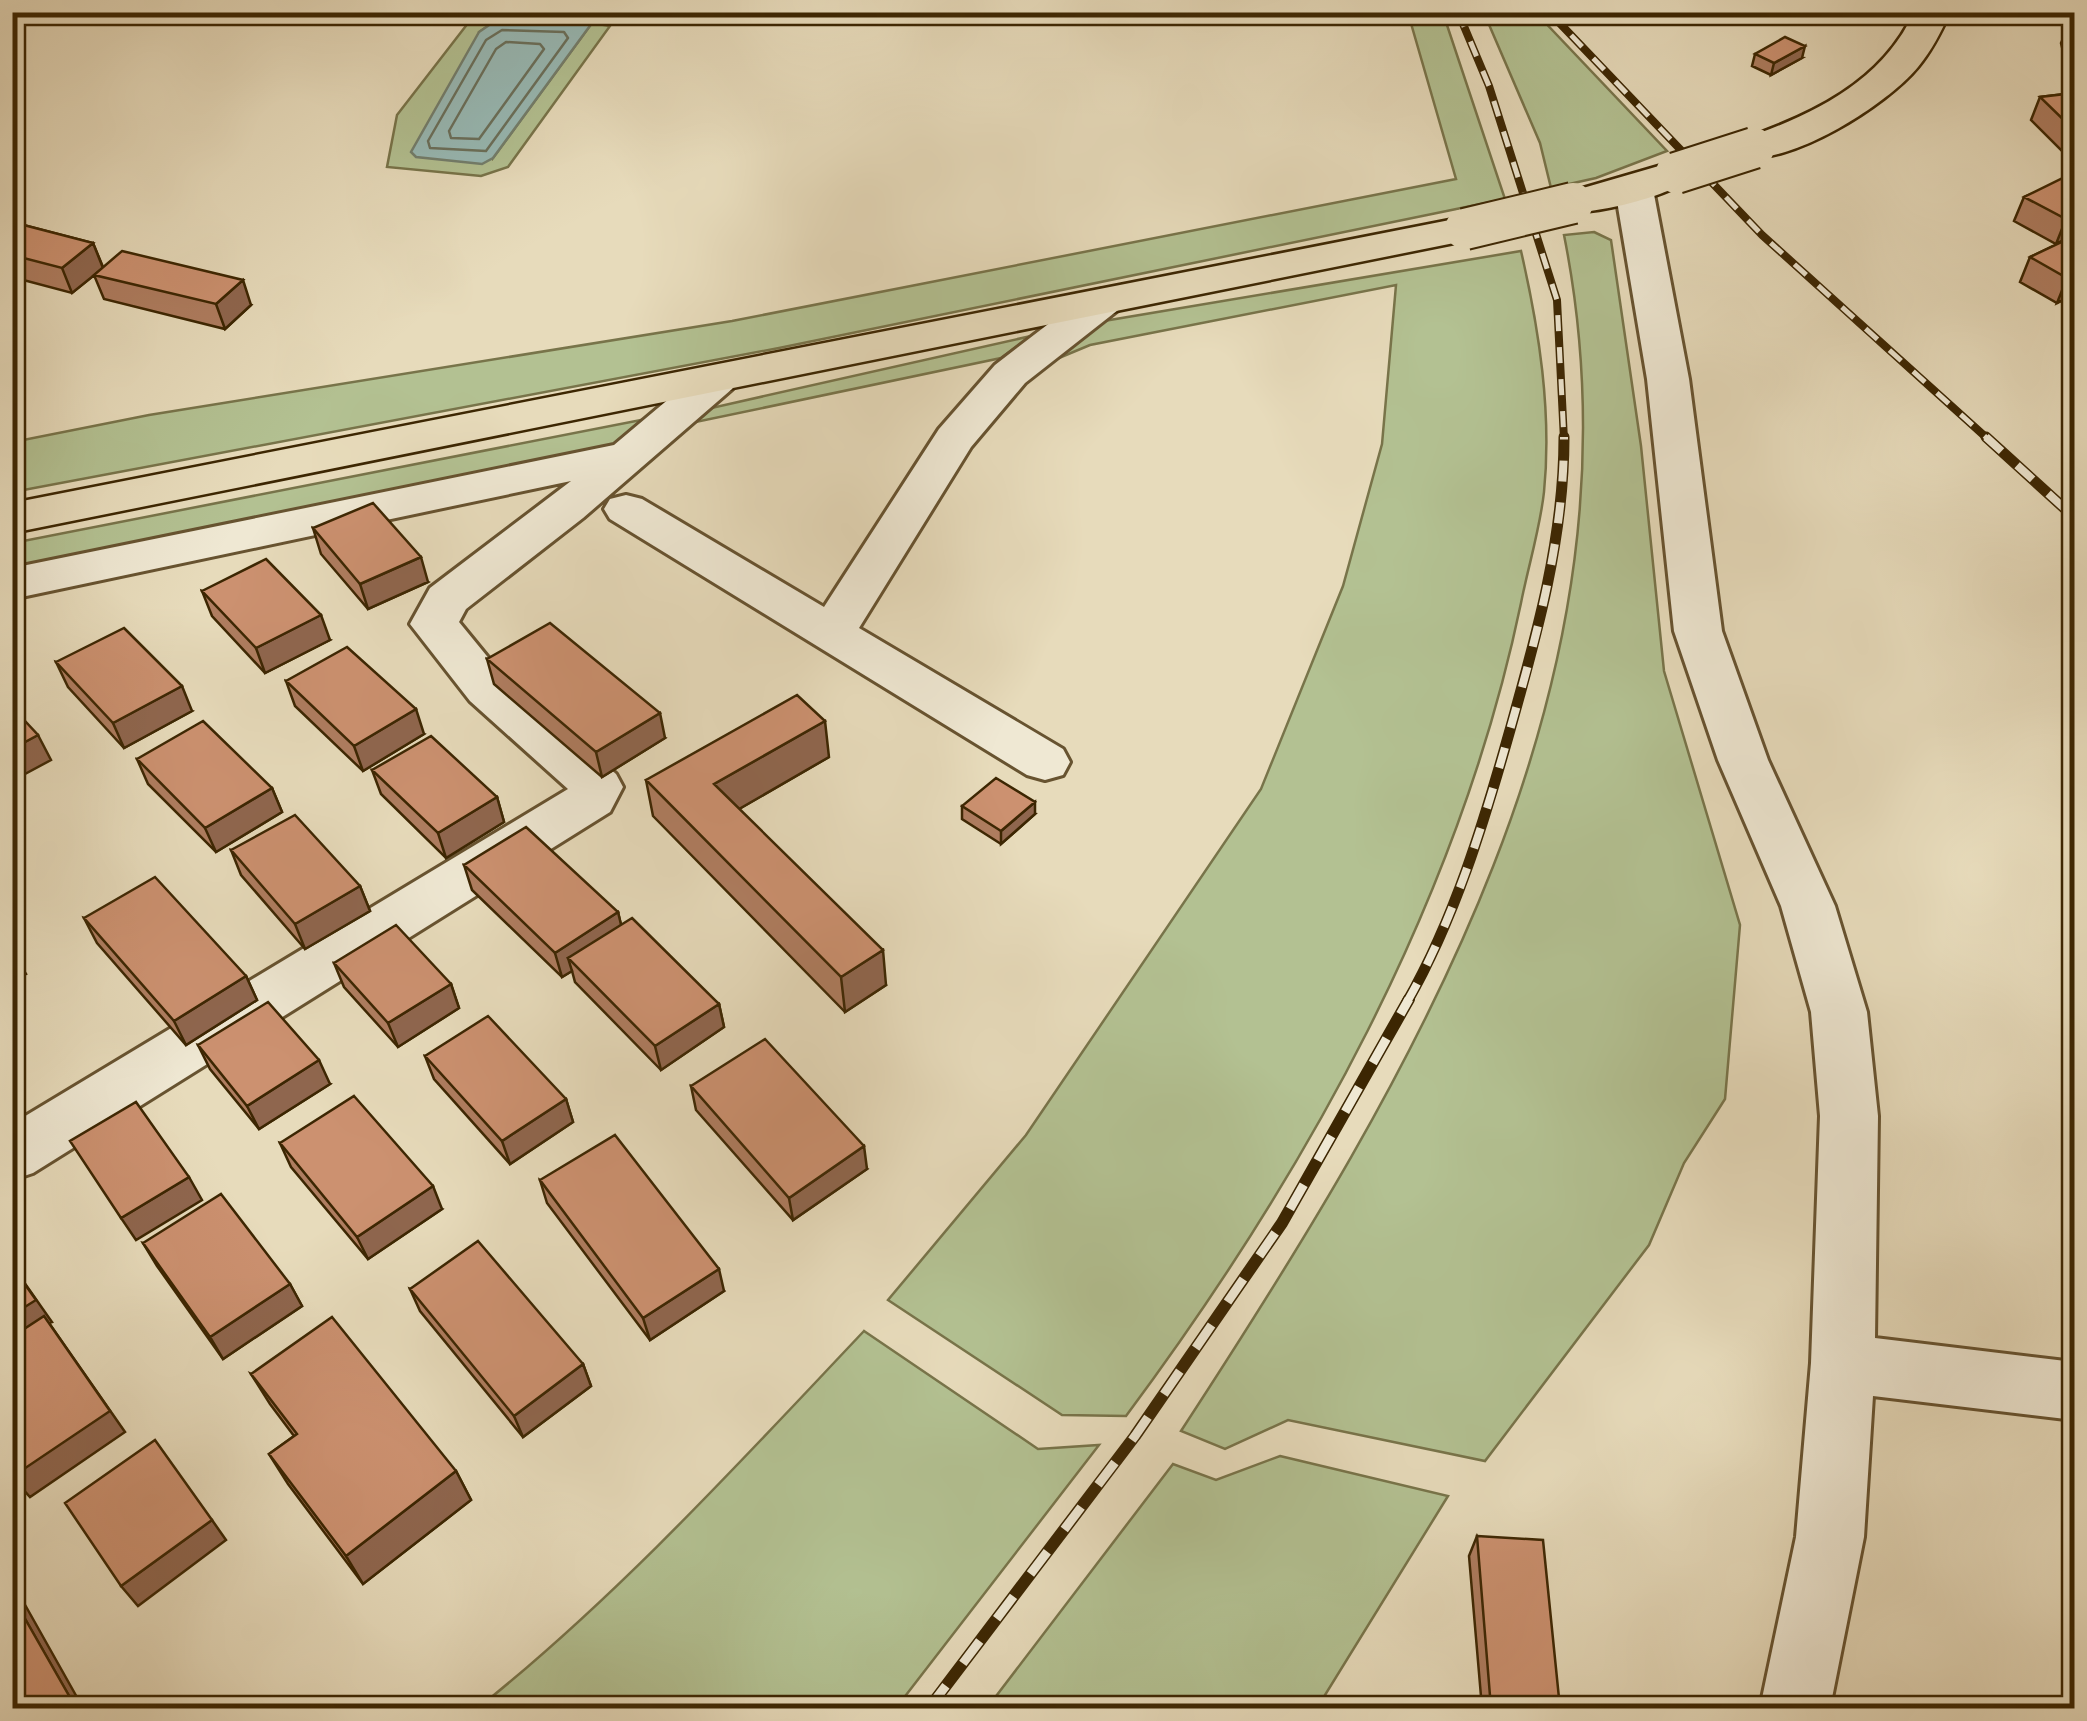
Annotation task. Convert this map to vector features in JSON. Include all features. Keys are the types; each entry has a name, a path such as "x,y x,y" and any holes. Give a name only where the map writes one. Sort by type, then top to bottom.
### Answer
{"main road":[{"path":"12,518 717,380 1465,229 1573,203 1796,135 1860,96 1924,37 1932,12"}],"street":[{"path":"1655,181 1668,379 1698,631 1743,760 1808,906 1839,1012 1849,1116 1843,1363 1830,1537 1795,1708"},
{"path":"832,632 954,440 1010,374 1104,300"},
{"path":"12,1155 592,798 598,786 487,689 434,624 447,599 567,508 622,457 717,380"},
{"path":"12,584 622,457"},
{"path":"626,509 1045,762"},
{"path":"1843,1363 2074,1391"}],"green space":[{"path":"1408,13 1443,13 1505,199 779,348 13,492 13,442 149,415 732,321 1456,179"},
{"path":"1484,13 1536,13 1667,151 1596,178 1551,188 1540,143"},
{"path":"472,18 498,19 479,32 493,158 592,23 610,26 508,167 481,176 387,167 397,115"},
{"path":"1594,232 1611,240 1641,446 1664,671 1740,925 1725,1099 1684,1163 1649,1245 1485,1461 1288,1420 1225,1449 1181,1431 1352,1156 1428,1013 1493,866 1543,715 1574,559 1583,400 1564,235"},
{"path":"1521,251 1542,371 1544,492 1494,714 1458,822 1416,927 1368,1030 1314,1131 1192,1324 1126,1416 1062,1415 888,1300 1026,1135 1261,789 1343,586 1382,444 1396,285 1090,345 1023,373 1104,321"},
{"path":"1031,336 1001,358 691,423 698,411"},
{"path":"646,419 614,451 13,571 13,543"},
{"path":"864,1331 1038,1449 1099,1445 896,1708 478,1708 629,1574"},
{"path":"1280,1456 1448,1496 1317,1708 987,1708 1173,1464 1216,1480"}],"water":[{"path":"498,19 592,23 493,158 482,164 416,157 411,152 479,32"}],"building":[{"path":"1785,37 1805,46 1774,63 1755,54"},
{"path":"2074,93 2074,130 2040,97"},
{"path":"2071,174 2074,215 2066,219 2024,197"},
{"path":"12,222 93,243 62,268 12,255"},
{"path":"2074,236 2074,275 2067,278 2030,257"},
{"path":"122,251 243,280 216,304 94,275"},
{"path":"373,503 421,557 360,584 313,528"},
{"path":"266,559 321,615 256,648 202,591"},
{"path":"550,623 660,713 596,752 487,659"},
{"path":"124,628 182,686 113,723 56,662"},
{"path":"347,647 416,709 354,746 286,681"},
{"path":"797,695 825,721 714,784 883,950 841,977 646,780"},
{"path":"12,707 38,735 12,749"},
{"path":"203,721 272,788 205,828 137,759"},
{"path":"431,736 497,797 438,833 372,770"},
{"path":"996,778 1035,802 1001,831 962,806"},
{"path":"295,815 360,886 295,924 231,850"},
{"path":"526,827 618,912 555,953 464,865"},
{"path":"155,877 246,976 174,1021 84,918"},
{"path":"632,918 719,1004 655,1046 568,958"},
{"path":"396,925 451,984 388,1023 334,963"},
{"path":"268,1002 319,1060 247,1106 198,1045"},
{"path":"488,1016 566,1099 502,1141 425,1056"},
{"path":"765,1039 864,1146 789,1198 691,1086"},
{"path":"354,1096 433,1186 357,1237 280,1143"},
{"path":"136,1102 189,1177 121,1218 70,1141"},
{"path":"615,1135 719,1269 643,1318 540,1180"},
{"path":"221,1194 290,1284 210,1337 143,1243"},
{"path":"478,1241 583,1364 514,1416 410,1289"},
{"path":"12,1266 36,1300 12,1315"},
{"path":"44,1316 110,1411 12,1477 12,1337"},
{"path":"332,1317 456,1471 346,1556 269,1454 297,1434 251,1374"},
{"path":"155,1440 212,1520 121,1586 65,1503"},
{"path":"1477,1536 1543,1540 1560,1708 1491,1708"},
{"path":"12,1596 76,1708 12,1708"},
{"path":"1333,1700 1375,1708 1332,1708"}],"railway":[{"path":"1458,12 1489,86 1557,300 1564,439"},
{"path":"1549,12 1762,235 1989,440"},
{"path":"1986,437 2074,517"},
{"path":"1407,1002 1440,937 1467,869 1520,694 1554,549 1564,439"},
{"path":"929,1708 1135,1436 1282,1223 1409,999"}]}
